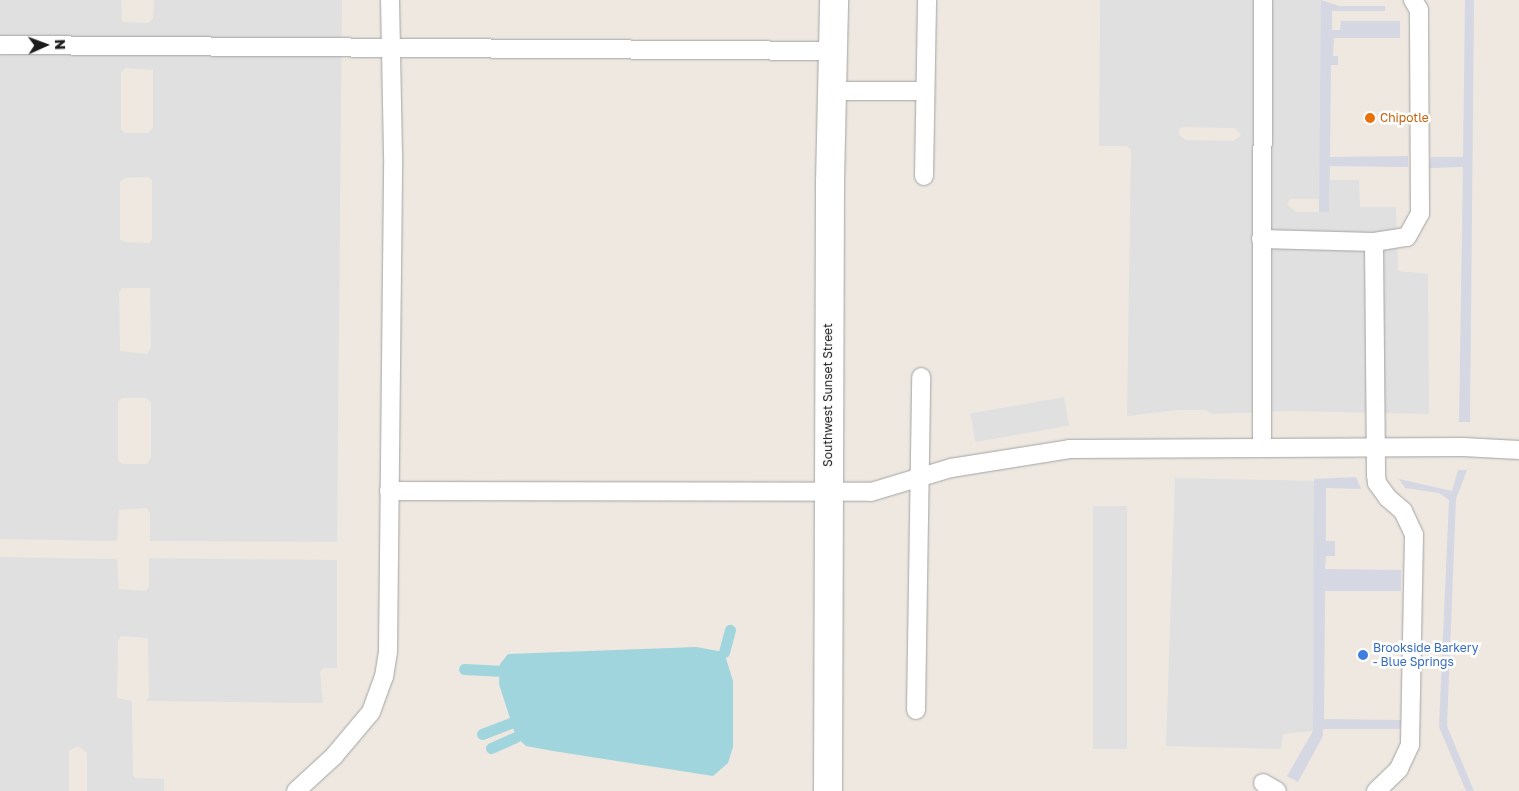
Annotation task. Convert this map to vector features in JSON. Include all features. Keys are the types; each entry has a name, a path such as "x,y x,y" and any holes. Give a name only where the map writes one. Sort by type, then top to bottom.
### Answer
{"street":[{"name":"Southwest Sunset Street","path":"828,791 828,491 834,0"}],"lane":[{"path":"296,791 334,756 371,712 384,677 388,652 393,155 390,0"},
{"path":"924,176 927,0"},
{"path":"1262,448 1263,0"},
{"path":"1262,239 1374,242 1407,238 1420,214 1419,10 1413,0"},
{"path":"0,45 834,51"},
{"path":"832,91 925,91"},
{"path":"1374,242 1374,447 1377,483 1403,511 1414,535 1410,745 1399,770 1376,791"},
{"path":"916,710 921,377"},
{"path":"389,491 871,492 951,468 1069,449 1374,447 1519,450"}],"shaded area":[{"path":"0,0 121,0 122,22 148,23 153,18 154,0 342,0 337,542 150,541 150,513 146,508 119,510 117,541 0,539","holes":["125,68 153,70 153,128 148,133 124,133 121,129 121,73","148,177 152,180 152,239 149,243 124,242 120,239 120,182 125,178","122,288 150,288 151,347 147,354 120,351 119,292","123,398 146,398 151,402 151,458 147,464 122,464 118,460 118,401"]},
{"path":"1100,0 1321,0 1321,199 1290,199 1287,205 1296,212 1329,212 1330,180 1359,180 1360,207 1396,207 1398,271 1428,274 1429,414 1289,411 1212,414 1206,410 1178,410 1127,416 1131,150 1127,146 1099,146","holes":["1184,127 1235,128 1241,135 1234,141 1186,140 1179,135 1179,129"]},
{"path":"1321,0 1339,6 1385,6 1385,11 1332,11 1332,30 1340,30 1341,21 1400,21 1400,38 1334,38 1333,56 1338,56 1338,65 1331,65 1330,157 1408,156 1408,167 1330,166 1329,212 1319,212"},
{"path":"1465,0 1474,0 1470,422 1459,422 1463,167 1430,168 1430,162 1431,157 1463,157"},
{"path":"1064,397 1069,426 975,442 970,413"},
{"path":"1458,470 1467,470 1456,499 1447,726 1474,791 1466,791 1439,727 1449,500 1439,493 1405,488 1399,479 1452,491"},
{"path":"1356,477 1361,489 1326,488 1326,541 1335,541 1335,556 1326,556 1325,569 1401,570 1401,591 1325,591 1324,719 1401,720 1400,729 1323,729 1323,736 1298,782 1287,776 1313,731 1314,479"},
{"path":"1175,478 1315,481 1313,731 1283,734 1281,749 1166,746"},
{"path":"1093,506 1127,506 1127,749 1093,749"},
{"path":"0,557 117,559 119,589 145,591 149,587 149,558 337,560 337,668 324,668 320,672 323,703 145,701 149,697 148,638 121,636 118,641 117,698 132,701 133,775 135,778 164,779 164,791 87,791 87,753 78,746 69,751 69,791 0,791"}],"water":[{"path":"696,647 724,652 733,681 733,747 728,763 713,776 526,746 516,737 499,684 500,664 508,654"}],"waterway":[{"path":"724,652 730,630"},
{"path":"464,669 499,671"},
{"path":"482,734 511,723"},
{"path":"491,748 516,737"}],"place":[{"name":"Chipotle","path":"1370,118"},
{"name":"Brookside Barkery - Blue Springs","path":"1363,655"}]}
